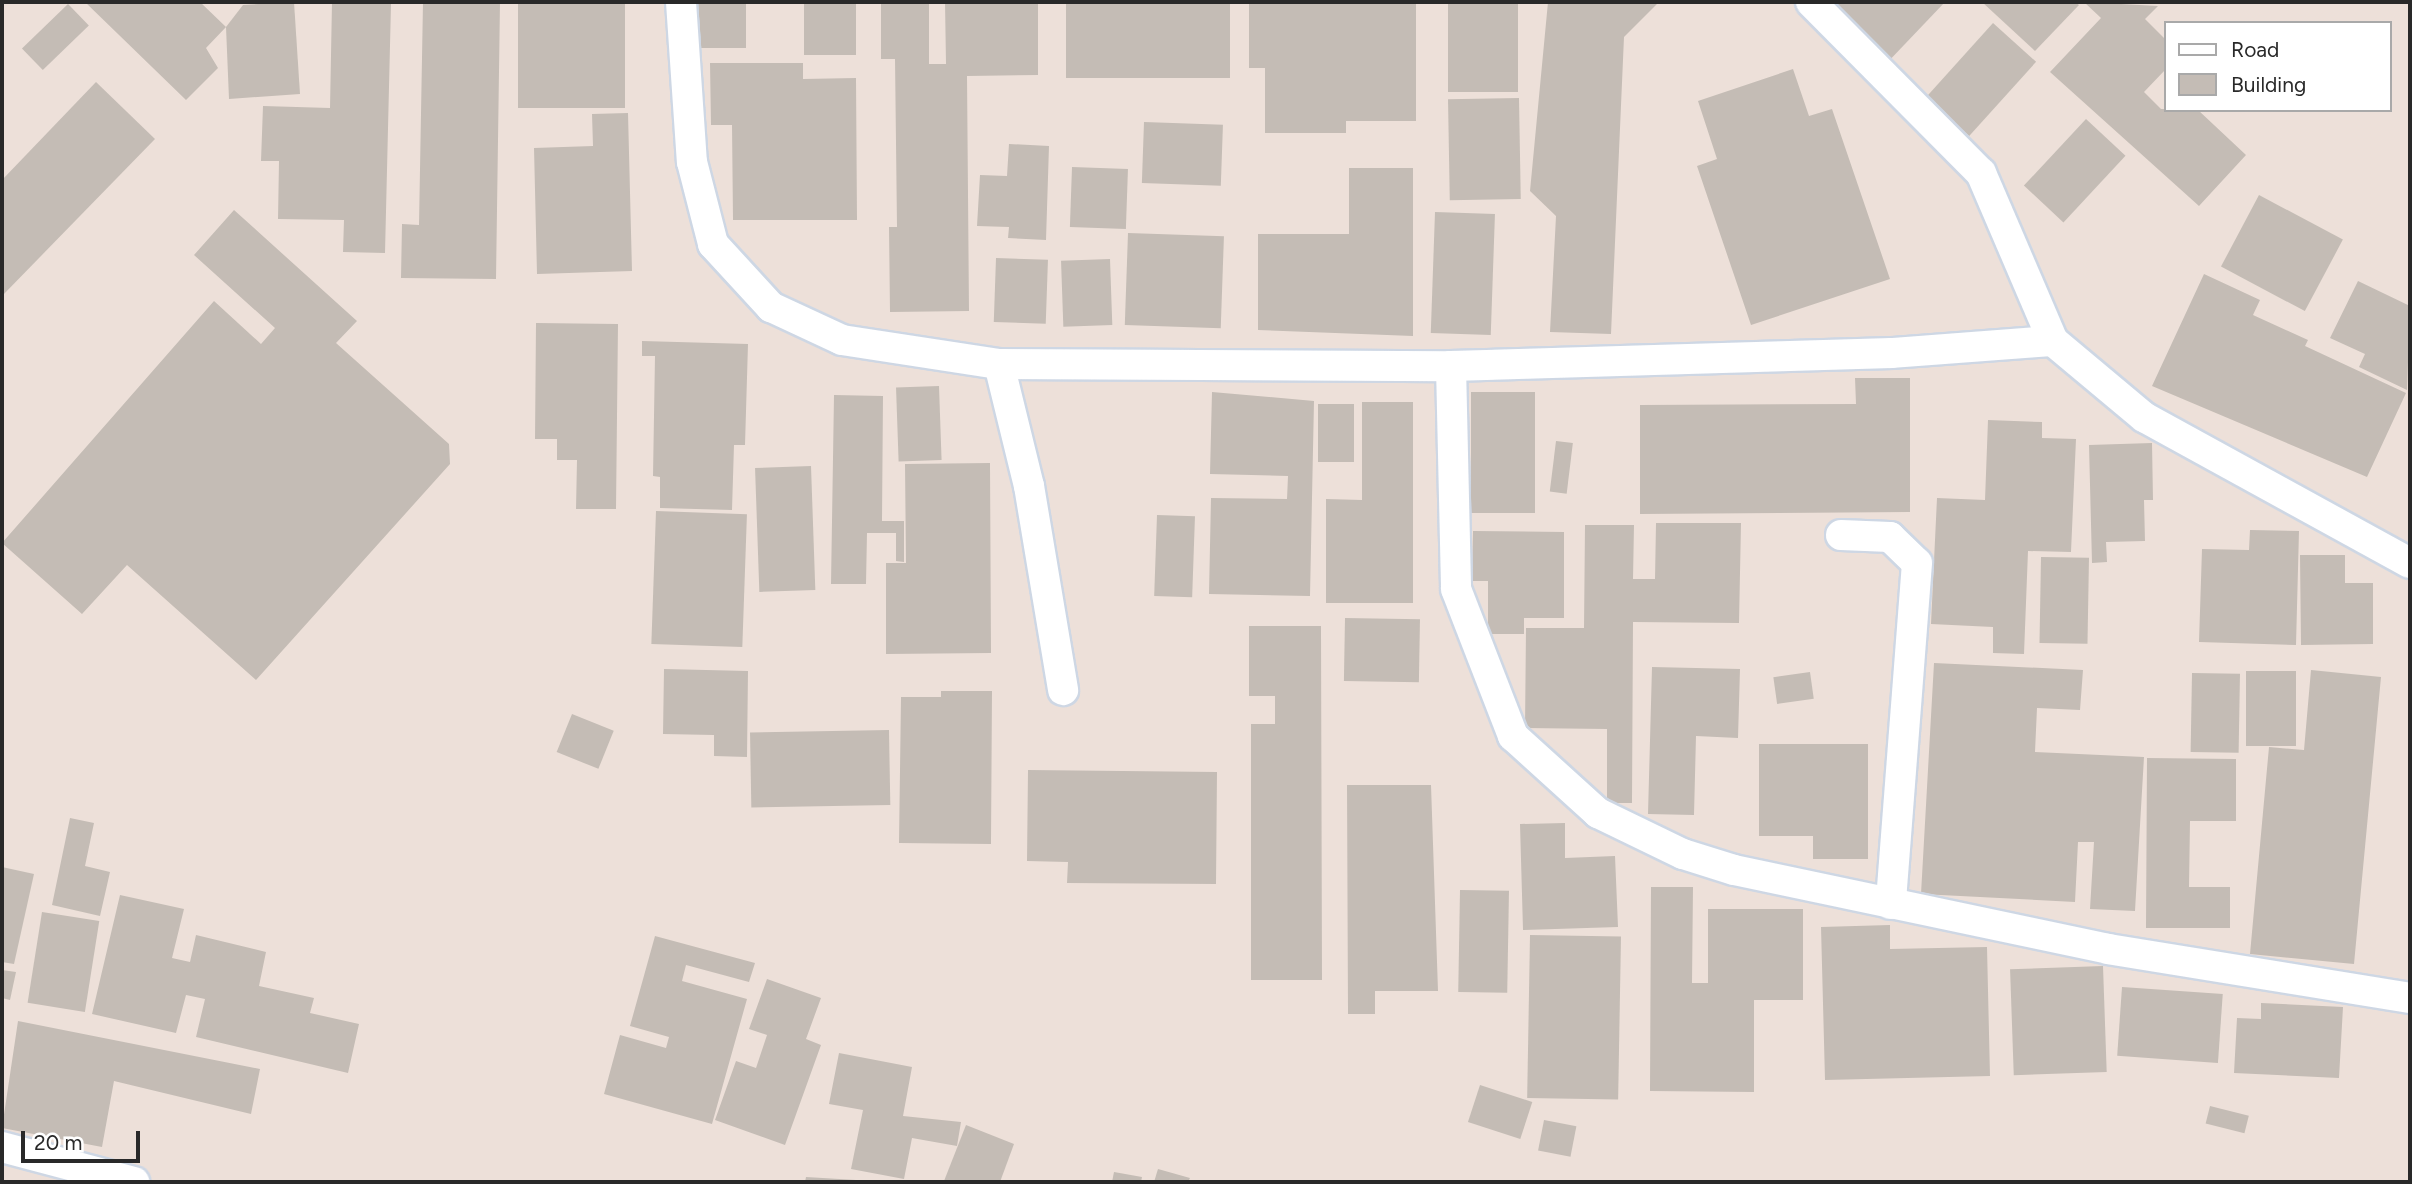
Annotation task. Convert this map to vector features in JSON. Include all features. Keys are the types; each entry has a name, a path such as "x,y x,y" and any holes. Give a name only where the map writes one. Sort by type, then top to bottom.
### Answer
{"street":[{"path":"681,2 692,162 713,244 736,275 793,323 842,340 999,364 1451,366 1892,353 2053,341"},
{"path":"1811,2 1981,173 2053,341 2144,417 2410,563"},
{"path":"999,364 1029,486 1063,690"},
{"path":"1451,366 1456,589 1513,736 1598,813 1683,854 1891,904 2108,949 2410,998"},
{"path":"1842,535 1890,537 1917,563 1891,904"},
{"path":"2,1147 134,1182"}],"building":[{"path":"85,2 200,2 226,27 206,48 218,68 186,100"},
{"path":"294,2 300,94 229,99 226,27 243,5"},
{"path":"332,2 391,4 385,253 343,252 344,220 278,219 279,161 261,161 263,106 330,108"},
{"path":"423,2 500,2 496,279 401,278 402,224 419,225"},
{"path":"518,2 625,2 625,108 518,108"},
{"path":"697,2 746,2 746,48 697,48"},
{"path":"804,2 856,2 856,55 804,55"},
{"path":"881,2 929,2 929,64 946,64 945,2 1038,2 1038,75 967,76 969,311 890,312 889,227 897,227 895,59 881,59"},
{"path":"1066,2 1230,2 1230,78 1066,78"},
{"path":"1249,2 1416,2 1416,121 1346,121 1346,133 1265,133 1265,68 1249,68"},
{"path":"1448,2 1518,2 1518,92 1448,92"},
{"path":"1548,2 1659,2 1624,37 1611,334 1550,332 1556,216 1530,191"},
{"path":"1815,2 1945,2 1884,66"},
{"path":"1982,2 2075,2 2079,5 2035,51"},
{"path":"2084,2 2158,6 2145,19 2164,38 2164,71 2144,92 2164,112 2200,112 2246,155 2199,206 2050,72 2101,18"},
{"path":"68,4 89,26 43,70 22,48"},
{"path":"1993,23 2036,62 1969,136 1926,97"},
{"path":"710,63 803,63 803,79 856,78 857,220 733,220 732,125 711,125"},
{"path":"1793,69 1809,116 1832,109 1890,279 1751,325 1697,166 1717,159 1698,101"},
{"path":"96,82 155,139 2,296 2,180"},
{"path":"1519,98 1521,199 1450,200 1448,99"},
{"path":"628,113 632,271 537,274 534,148 593,146 592,114"},
{"path":"2086,119 2125,156 2063,222 2024,186"},
{"path":"1144,122 1223,125 1221,186 1142,183"},
{"path":"1009,144 1049,146 1046,240 1008,238 1009,227 977,226 980,175 1007,176"},
{"path":"1072,167 1128,169 1126,229 1070,227"},
{"path":"1349,168 1413,168 1413,336 1258,330 1258,234 1349,234"},
{"path":"2259,195 2343,240 2305,311 2221,267"},
{"path":"234,210 357,321 336,343 449,444 450,464 256,680 127,565 82,614 2,543 214,301 261,344 275,328 194,255"},
{"path":"1435,212 1495,214 1491,335 1431,333"},
{"path":"1128,233 1224,236 1221,328 1125,325"},
{"path":"996,258 1048,260 1046,324 994,322"},
{"path":"1110,259 1112,325 1063,327 1061,261"},
{"path":"2204,274 2260,300 2253,315 2308,340 2305,346 2406,393 2367,477 2152,386"},
{"path":"2358,281 2410,306 2407,390 2359,367 2365,354 2330,338"},
{"path":"536,323 618,324 616,509 576,509 577,460 557,460 557,439 535,439"},
{"path":"642,341 748,344 745,445 734,445 732,510 660,508 660,477 653,476 655,356 642,356"},
{"path":"1855,378 1910,378 1910,512 1640,514 1640,405 1856,404"},
{"path":"939,386 942,460 899,461 896,388"},
{"path":"1212,392 1314,401 1310,596 1209,594 1211,498 1287,499 1288,476 1210,474"},
{"path":"1471,392 1535,392 1535,513 1471,513"},
{"path":"834,395 883,396 882,521 904,521 904,562 896,561 896,533 867,533 866,584 831,584"},
{"path":"1362,402 1413,402 1413,603 1326,603 1326,499 1362,500"},
{"path":"1318,404 1354,404 1354,462 1318,462"},
{"path":"1988,420 2042,422 2042,438 2076,439 2071,552 2028,551 2024,654 1993,653 1993,627 1931,624 1937,498 1985,500"},
{"path":"1556,441 1573,443 1567,494 1550,492"},
{"path":"2152,443 2153,500 2144,500 2145,541 2106,542 2107,562 2092,563 2089,445"},
{"path":"990,463 991,653 886,654 886,563 906,563 905,464"},
{"path":"811,466 815,590 759,592 755,468"},
{"path":"656,511 747,514 742,647 651,644"},
{"path":"1157,515 1195,516 1192,597 1154,596"},
{"path":"1656,523 1741,523 1739,623 1633,622 1632,803 1607,803 1607,729 1525,728 1526,628 1584,628 1585,525 1634,525 1633,579 1655,579"},
{"path":"2250,530 2299,531 2296,645 2199,642 2202,549 2249,550"},
{"path":"1473,531 1564,532 1564,618 1524,618 1524,634 1488,634 1488,581 1472,581"},
{"path":"2300,555 2345,555 2345,583 2373,583 2373,644 2301,645"},
{"path":"2041,557 2089,558 2087,644 2039,643"},
{"path":"1345,618 1420,619 1419,682 1344,681"},
{"path":"1249,626 1321,626 1322,980 1251,980 1251,724 1275,724 1275,696 1249,696"},
{"path":"1934,663 2083,670 2080,710 2037,708 2035,752 2144,757 2135,911 2090,909 2094,842 2078,842 2075,902 1921,894"},
{"path":"1652,667 1740,669 1738,738 1696,736 1694,815 1648,814"},
{"path":"664,669 748,671 747,757 714,756 714,735 663,734"},
{"path":"2311,670 2381,677 2354,964 2250,954 2269,747 2304,750"},
{"path":"2246,671 2296,671 2296,746 2246,746"},
{"path":"1810,672 1814,699 1777,704 1773,677"},
{"path":"2192,673 2240,674 2239,753 2191,752"},
{"path":"941,691 992,691 991,844 899,843 901,697 941,697"},
{"path":"572,714 614,731 598,769 557,752"},
{"path":"889,730 890,805 751,807 750,732"},
{"path":"1759,744 1868,744 1868,859 1813,859 1813,836 1759,836"},
{"path":"2147,758 2236,759 2236,821 2190,821 2189,887 2230,887 2230,928 2146,928"},
{"path":"1028,770 1217,772 1216,884 1067,883 1068,862 1027,861"},
{"path":"1347,785 1431,785 1438,991 1375,991 1375,1014 1348,1014"},
{"path":"70,818 94,823 85,866 110,872 100,916 52,905"},
{"path":"1565,823 1565,858 1615,856 1618,927 1523,930 1520,824"},
{"path":"2,867 34,874 14,964 2,962"},
{"path":"1651,887 1693,887 1692,983 1708,983 1708,909 1803,909 1803,1000 1754,1000 1754,1092 1650,1091"},
{"path":"1460,890 1509,891 1507,993 1458,992"},
{"path":"120,895 184,909 172,958 190,962 196,935 266,952 259,986 314,998 310,1013 359,1024 348,1073 196,1037 205,999 186,995 176,1033 92,1014"},
{"path":"42,912 99,921 85,1012 28,1003"},
{"path":"1890,925 1890,949 1987,947 1990,1076 1825,1080 1821,927"},
{"path":"1530,935 1621,937 1618,1100 1527,1098"},
{"path":"655,936 755,963 749,982 686,965 682,981 747,999 712,1124 604,1094 620,1035 666,1048 669,1037 630,1026"},
{"path":"2103,966 2107,1072 2014,1075 2010,969"},
{"path":"2,970 16,972 10,1000 2,998"},
{"path":"767,979 821,998 806,1039 821,1045 785,1145 715,1120 736,1061 756,1068 767,1035 749,1029"},
{"path":"2122,987 2223,994 2218,1063 2117,1056"},
{"path":"2261,1003 2343,1007 2339,1078 2234,1073 2237,1018 2261,1019"},
{"path":"18,1021 260,1069 251,1114 114,1081 102,1147 2,1128"},
{"path":"839,1053 912,1067 903,1116 961,1122 957,1146 912,1138 904,1179 851,1169 863,1110 829,1104"},
{"path":"1480,1085 1532,1102 1520,1139 1468,1122"},
{"path":"2210,1106 2249,1116 2244,1133 2206,1123"},
{"path":"1544,1120 1576,1126 1570,1157 1538,1150"},
{"path":"966,1125 1014,1144 1000,1182 944,1181"},
{"path":"1158,1169 1190,1178 1188,1182 1154,1182"},
{"path":"1114,1172 1142,1177 1141,1182 1112,1182"},
{"path":"806,1177 856,1180 856,1182 805,1182"}]}
